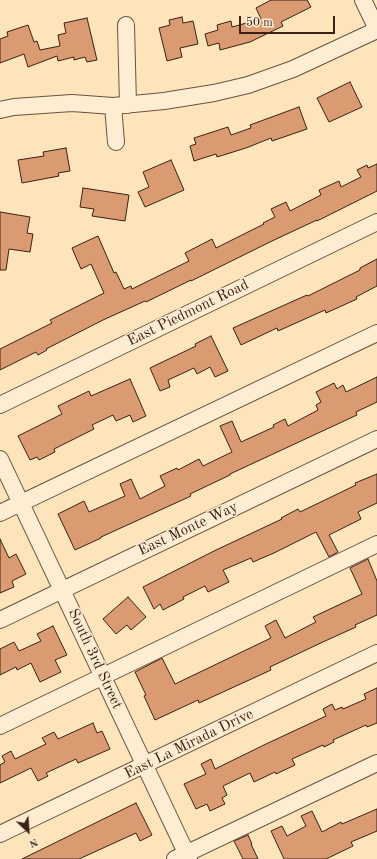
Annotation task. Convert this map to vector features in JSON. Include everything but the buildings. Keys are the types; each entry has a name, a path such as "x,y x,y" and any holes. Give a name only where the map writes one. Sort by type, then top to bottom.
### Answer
{"street":[{"path":"0,110 14,107 72,103 120,106 214,93 248,85 293,69 377,30 363,0"},
{"path":"116,142 126,25"},
{"name":"East Piedmont Road","path":"0,405 377,222"},
{"path":"0,513 377,333"},
{"name":"East Monte Way","path":"0,620 377,439"},
{"name":"South 3rd Street","path":"0,459 145,765 184,857"},
{"path":"0,726 377,544"},
{"name":"East La Mirada Drive","path":"0,834 377,653"},
{"path":"184,857 377,763"}]}
